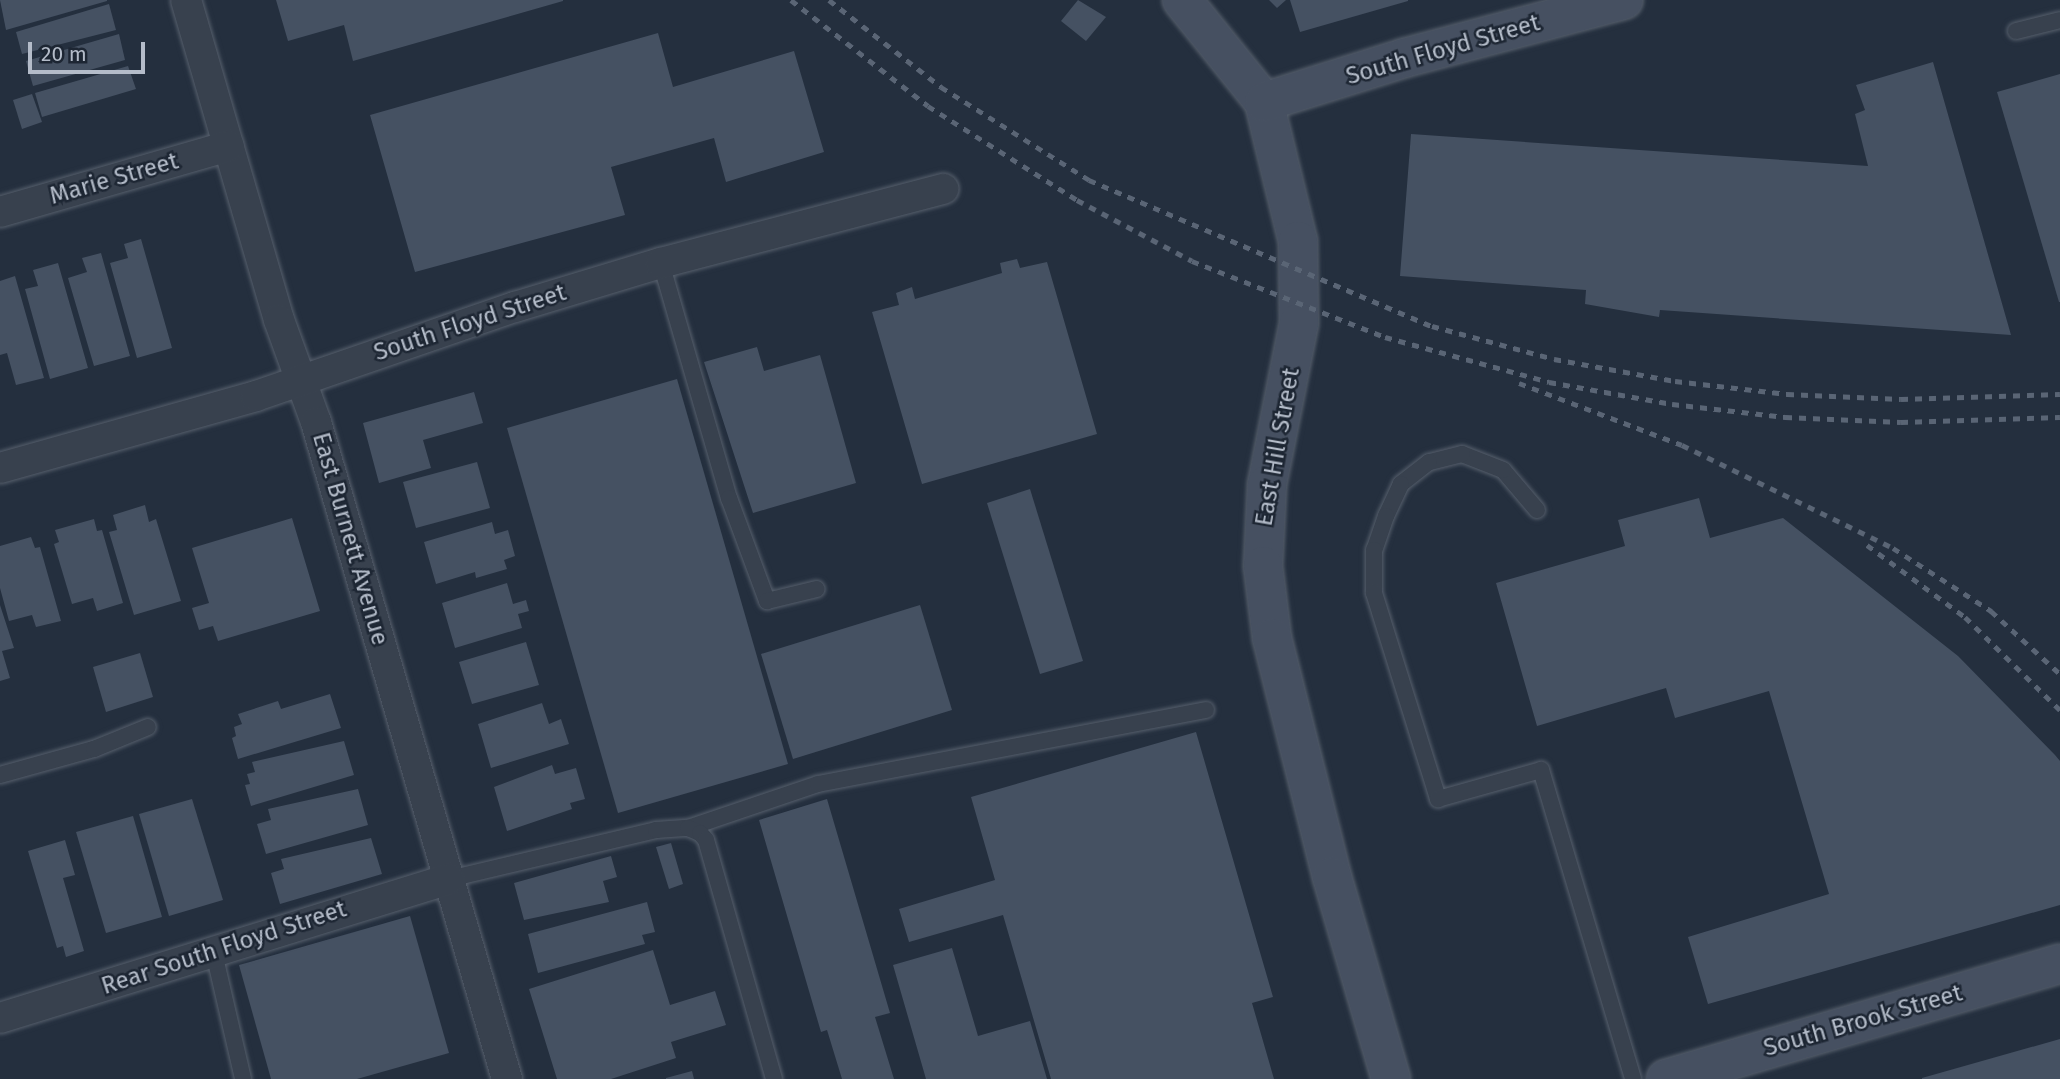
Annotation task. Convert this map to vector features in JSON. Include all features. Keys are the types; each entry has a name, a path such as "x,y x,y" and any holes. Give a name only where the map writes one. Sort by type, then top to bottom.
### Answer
{"street":[{"name":"East Burnett Avenue","path":"186,0 507,1079"},
{"name":"East Hill Street","path":"1182,0 1264,102 1298,242 1299,323 1267,485 1263,566 1272,638 1332,877 1391,1079"},
{"name":"South Floyd Street","path":"1264,102 1404,58 1623,0"},
{"name":"Marie Street","path":"0,212 229,146"},
{"name":"South Floyd Street","path":"0,468 300,380 515,307 661,263 943,189"},
{"name":"Rear South Floyd Street","path":"0,1018 449,879"},
{"name":"South Brook Street","path":"1666,1079 2060,964"}],"lane":[{"path":"2016,31 2060,20"},
{"path":"661,263 729,498 767,601 817,589"},
{"path":"1536,510 1503,470 1462,454 1429,462 1401,484 1386,516 1374,550 1374,593 1438,799 1541,770 1633,1079"},
{"path":"449,879 656,830 688,828 818,784 1206,710"},
{"path":"0,775 94,748 148,727"},
{"path":"688,828 706,840 774,1079"},
{"path":"214,953 243,1079"}],"building":[{"path":"0,0 107,0 107,1 6,30"},
{"path":"276,0 563,1 353,61 344,25 288,41"},
{"path":"1078,0 1106,17 1086,41 1061,21"},
{"path":"1269,0 1286,0 1277,8"},
{"path":"1290,0 1408,0 1408,1 1300,32"},
{"path":"109,4 116,30 22,54 16,32"},
{"path":"658,33 673,87 794,51 824,152 726,182 714,138 611,167 625,215 415,272 370,115"},
{"path":"119,34 125,60 33,86 26,61"},
{"path":"1933,62 2011,335 1660,310 1659,317 1585,304 1586,290 1400,276 1411,134 1868,166 1855,114 1865,110 1856,85"},
{"path":"128,66 136,89 42,117 35,93"},
{"path":"2060,74 2060,302 2059,302 1997,92"},
{"path":"32,94 42,122 22,129 13,100"},
{"path":"141,239 172,348 137,358 110,263 128,258 124,244"},
{"path":"101,253 130,356 94,366 68,278 87,272 82,258"},
{"path":"1017,259 1020,268 1047,262 1097,434 922,484 872,312 899,305 896,293 912,287 915,299 1002,273 1000,263"},
{"path":"58,263 88,368 50,379 25,289 38,286 33,270"},
{"path":"15,276 44,378 16,385 7,353 0,355 0,281"},
{"path":"757,347 764,371 820,355 856,483 753,513 704,362"},
{"path":"677,379 788,764 618,813 507,428"},
{"path":"474,392 483,423 423,440 431,468 379,483 363,423"},
{"path":"477,462 490,508 416,528 403,482"},
{"path":"1030,489 1083,661 1040,674 987,503"},
{"path":"1699,498 1710,538 1783,518 1958,656 2055,755 2060,761 2060,905 1708,1004 1688,937 1829,894 1769,691 1675,718 1666,688 1537,726 1496,583 1625,546 1618,520"},
{"path":"145,505 149,522 156,519 181,601 134,615 109,532 117,530 113,515"},
{"path":"292,518 320,611 218,641 213,626 199,630 192,608 209,603 192,548"},
{"path":"94,519 97,531 102,530 123,603 97,611 93,598 72,604 54,544 59,542 55,530"},
{"path":"492,522 495,534 508,530 515,556 504,560 507,569 476,578 475,572 436,584 424,542"},
{"path":"31,537 35,548 40,547 61,621 36,627 32,615 9,621 0,588 0,546"},
{"path":"507,583 513,604 526,600 529,611 518,614 522,628 455,648 442,603"},
{"path":"0,605 14,648 2,651 10,678 0,681"},
{"path":"920,605 952,710 793,759 761,654"},
{"path":"526,642 539,685 472,704 459,662"},
{"path":"140,653 153,697 106,712 93,667"},
{"path":"330,694 341,728 238,759 232,738 236,736 234,727 242,724 238,714 278,701 281,709"},
{"path":"542,703 549,724 561,719 569,744 491,768 478,724"},
{"path":"1196,732 1273,997 1252,1003 1274,1079 1051,1079 1003,915 909,942 899,909 995,880 971,797"},
{"path":"344,741 354,775 251,806 245,785 250,784 247,774 255,772 252,762"},
{"path":"552,765 555,774 576,768 585,799 570,803 572,809 507,831 494,787"},
{"path":"358,789 368,825 266,854 257,824 271,820 268,809"},
{"path":"192,799 223,900 169,916 139,814"},
{"path":"827,799 890,1013 875,1017 894,1079 842,1079 827,1030 821,1032 759,820"},
{"path":"133,816 162,917 106,933 76,832"},
{"path":"371,838 382,874 280,904 271,873 284,869 281,859"},
{"path":"65,840 75,875 63,878 84,951 66,957 63,946 57,948 28,851"},
{"path":"671,843 683,884 669,889 656,847"},
{"path":"611,856 617,877 603,881 609,902 524,920 514,883"},
{"path":"647,902 655,932 642,935 645,944 538,973 528,934"},
{"path":"410,916 449,1053 357,1079 271,1079 239,965"},
{"path":"952,948 978,1036 1030,1021 1047,1079 926,1079 893,965"},
{"path":"653,950 670,1005 715,991 726,1025 671,1042 676,1058 611,1079 557,1079 529,989"},
{"path":"2060,1039 2060,1079 1922,1079 1922,1078"},
{"path":"692,1071 694,1079 666,1079 666,1078"}],"railway":[{"path":"791,0 928,106 1077,200 1192,261 1385,337 1549,382 1672,404 1785,417 1901,422 2060,417"},
{"path":"829,0 941,87 1089,180 1432,326 1554,359 1675,381 1787,394 1901,399 2060,394"},
{"path":"1519,383 1682,445 1893,548 1991,611 2060,674"},
{"path":"1867,545 1965,617 2060,710"}]}
